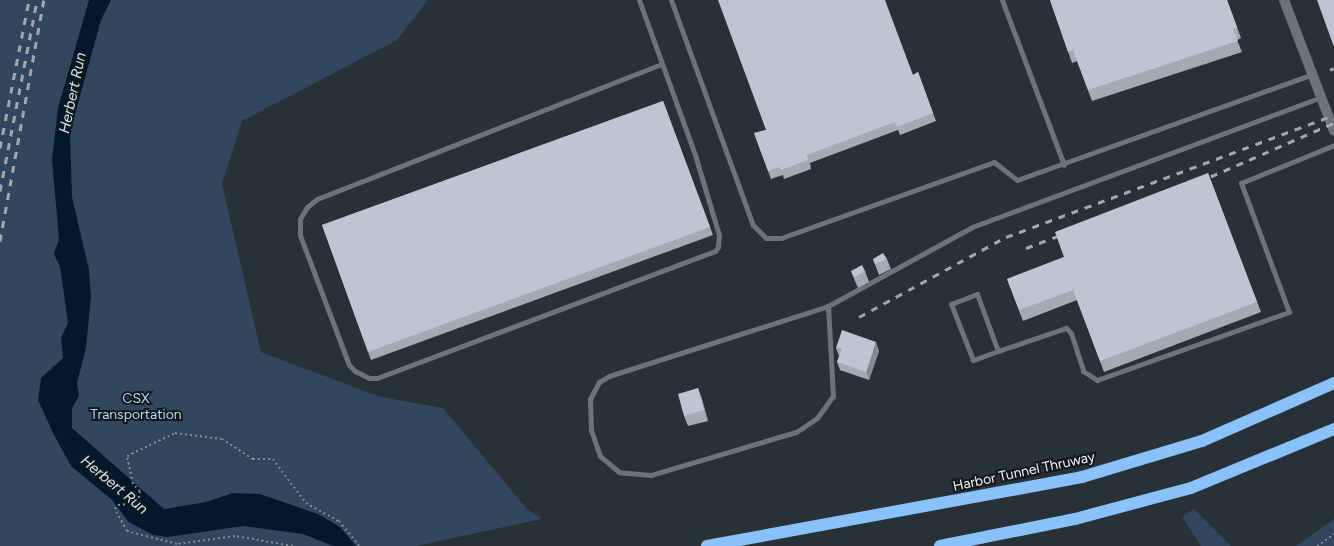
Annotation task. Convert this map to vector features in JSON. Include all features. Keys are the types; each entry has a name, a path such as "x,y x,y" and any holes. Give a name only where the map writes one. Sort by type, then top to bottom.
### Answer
{"highway":[{"name":"Harbor Tunnel Thruway","path":"707,546 1082,477 1202,441 1334,383"},
{"path":"940,546 1075,519 1191,488 1334,429"}],"street":[{"path":"1284,0 1319,98 1334,131"}],"lane":[{"path":"639,0 662,64 719,235 720,242 715,251 377,378 369,378 355,372 349,365 300,235 300,219 307,207 317,199 662,64"},
{"path":"671,0 753,225 766,238 782,238 994,162 1017,180 1064,165 1311,75"},
{"path":"1002,0 1064,165"},
{"path":"828,306 834,396 817,418 796,432 651,475 619,472 600,456 594,444 590,411 590,400 599,382 828,306 972,227 1319,98"},
{"path":"998,351 977,294 951,304 973,360 1066,328 1071,333 1083,371 1097,380 1288,312 1241,183 1334,145"}],"path":[{"path":"293,546 235,536 177,544 128,531 114,509 118,505 138,503 140,491 133,484 127,456 175,434 222,438 253,460 273,458 306,503 339,522 359,546"},
{"path":"1317,546 1334,534"}],"green space":[{"name":"CSX Transportation","path":"0,0 428,0 397,40 242,121 222,184 261,352 381,397 443,408 527,509 542,519 416,546 0,546"},
{"path":"1194,509 1231,546 1201,546 1182,517"},
{"path":"1334,519 1334,546 1296,546"}],"water":[{"name":"Herbert Run","path":"89,0 111,0 101,20 70,132 72,197 89,270 91,296 86,348 77,383 79,396 72,408 72,428 164,509 206,502 233,493 260,494 318,514 340,527 356,546 333,546 303,534 243,526 168,537 153,535 129,522 111,499 71,466 54,435 38,400 41,378 63,358 61,338 68,323 60,267 54,254 59,239 52,160 58,108"}],"building":[{"path":"718,0 885,0 913,75 918,72 933,113 897,127 895,122 807,155 808,160 781,170 780,167 768,171 754,133 766,130"},
{"path":"1050,0 1227,0 1237,27 1233,29 1238,41 1088,90 1073,50 1068,52"},
{"path":"1317,0 1334,0 1334,47"},
{"path":"663,101 710,227 368,352 322,225"},
{"path":"1208,173 1257,302 1100,361 1073,290 1019,310 1007,279 1064,257 1055,232"},
{"path":"883,253 887,259 875,264 873,259"},
{"path":"862,265 865,271 854,277 851,271"},
{"path":"842,330 876,342 866,372 837,362 842,349 836,348"},
{"path":"698,388 704,410 684,416 678,394"}],"railway":[{"path":"0,148 29,0"},
{"path":"0,191 37,0"},
{"path":"0,241 44,0"},
{"path":"1330,70 1334,68"},
{"path":"859,317 1006,237 1334,115"},
{"path":"1198,182 1334,123"},
{"path":"1026,248 1066,233"}]}
